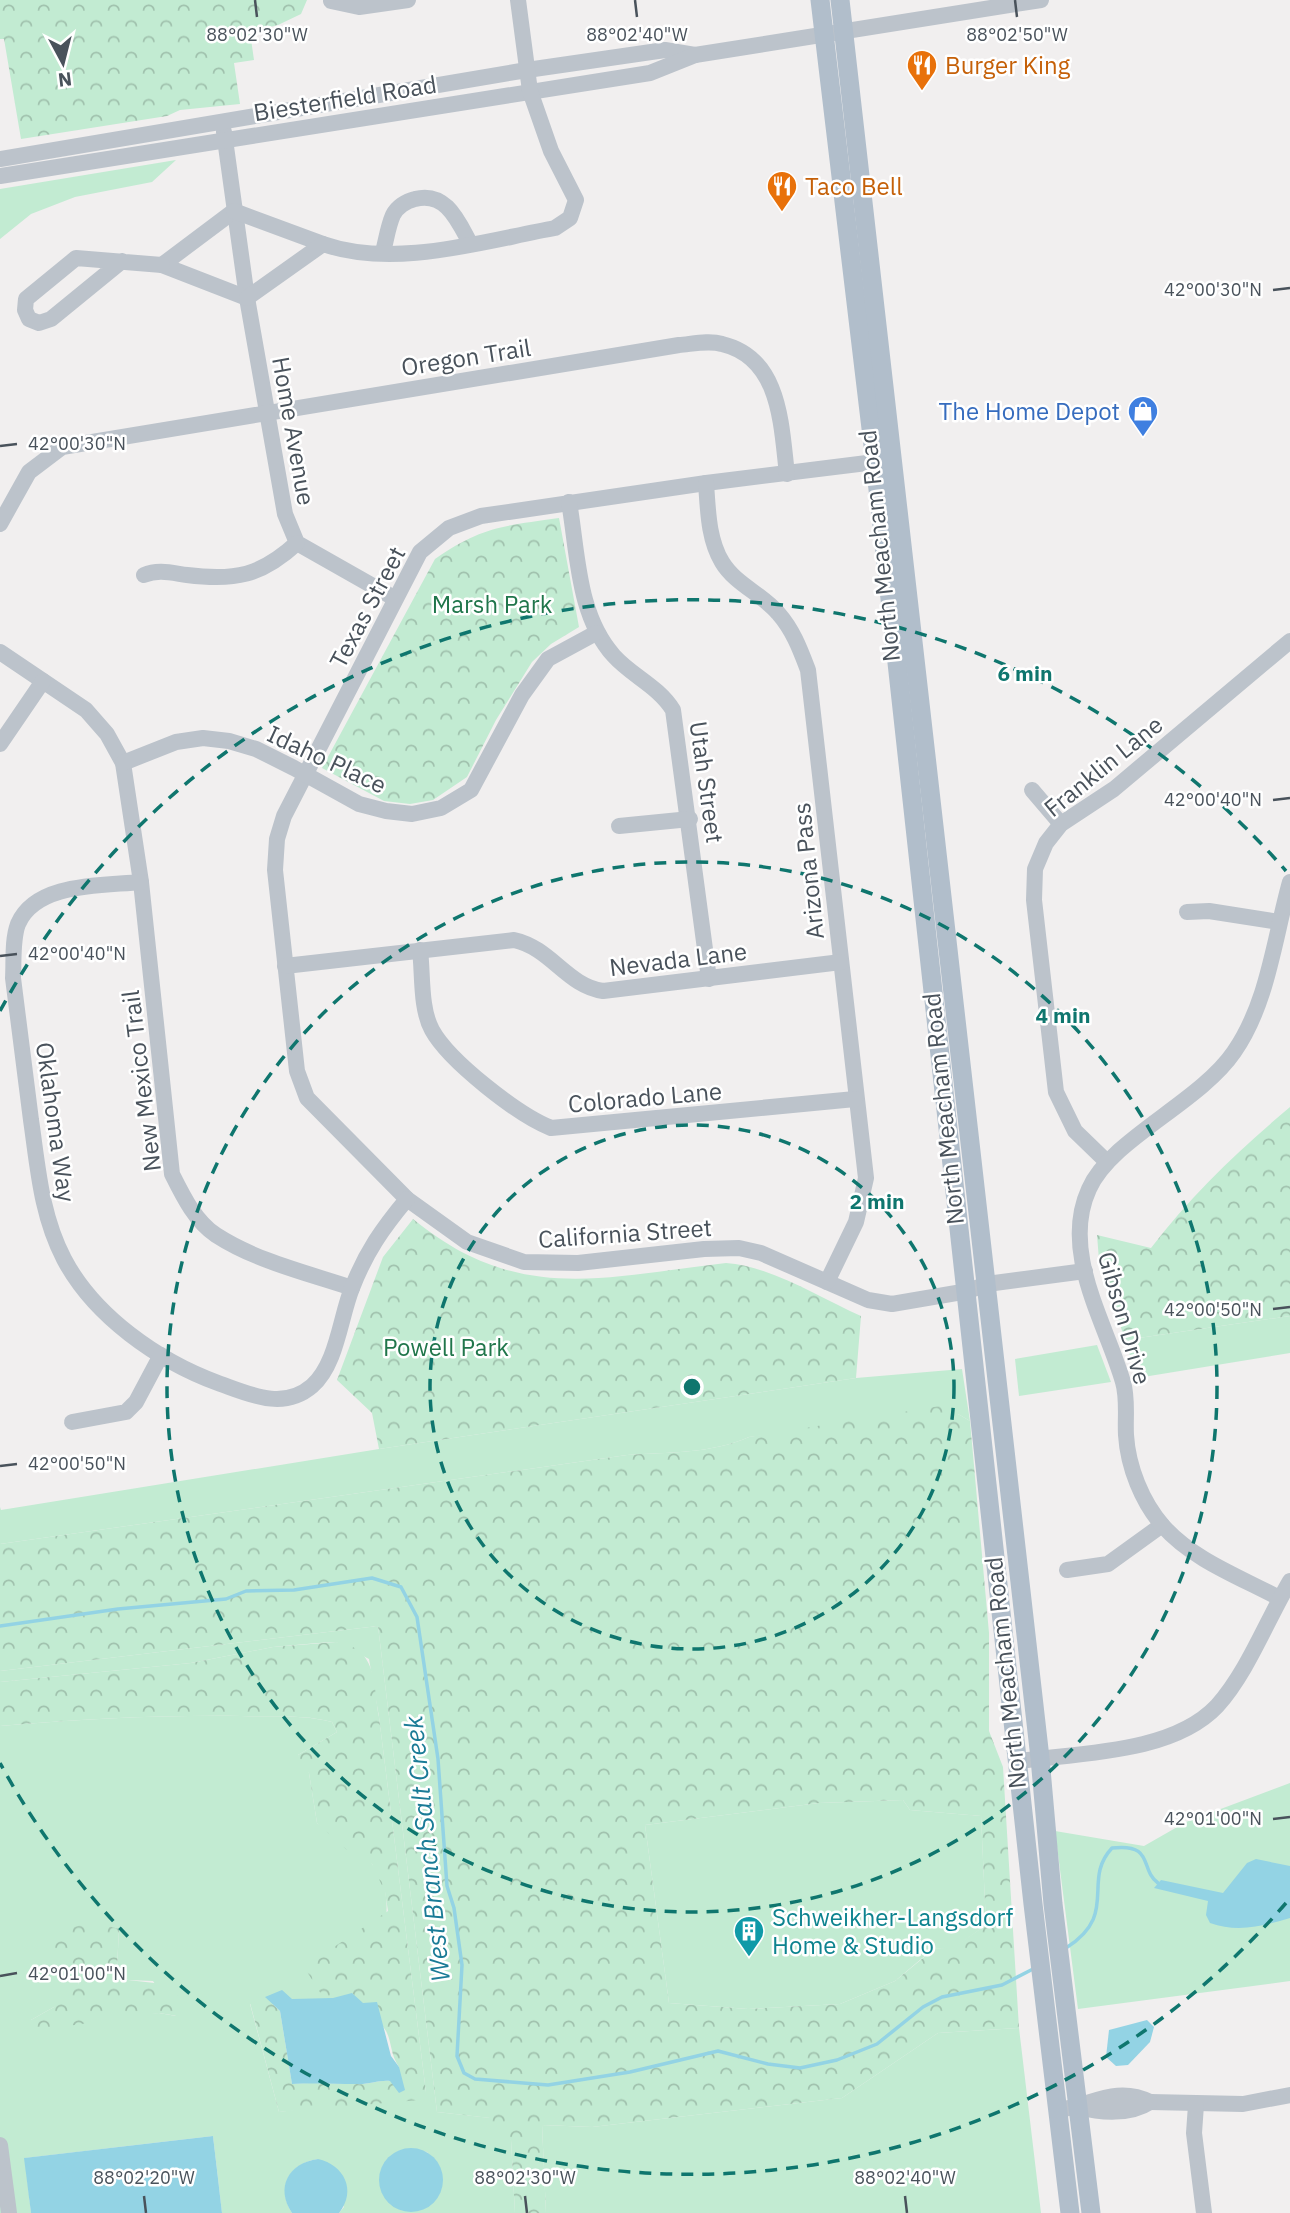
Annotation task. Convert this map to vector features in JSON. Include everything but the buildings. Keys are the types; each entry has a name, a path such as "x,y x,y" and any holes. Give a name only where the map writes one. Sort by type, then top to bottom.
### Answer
{"main road":[{"name":"North Meacham Road","path":"820,0 875,463 1070,2213"},
{"name":"North Meacham Road","path":"840,0 987,1284 1040,1759 1056,1931 1091,2213"}],"street":[{"path":"331,1 359,7 408,0"},
{"path":"162,265 234,211 345,251 383,252 415,252 555,228 569,218 576,200 551,151 530,91 518,0"},
{"name":"Biesterfield Road","path":"0,176 650,73 695,55 1041,0"},
{"name":"Biesterfield Road","path":"0,159 665,50 695,55"},
{"name":"Home Avenue","path":"222,121 247,298 285,514 297,543 394,598"},
{"path":"383,252 397,209 409,201 423,197 437,200 449,207 470,243"},
{"path":"122,261 51,319 39,323 29,319 25,310 26,299 76,258 122,261 162,265 247,298 323,244"},
{"name":"Oregon Trail","path":"0,524 29,472 62,447 679,345 721,343 748,354 769,377 780,416 787,474"},
{"name":"Texas Street","path":"285,965 275,870 277,839 284,816 420,552 449,528 481,516 706,483 875,463"},
{"name":"Arizona Pass","path":"706,483 709,527 722,562 742,584 777,612 797,639 808,670 866,1178 856,1222 827,1282"},
{"name":"Utah Street","path":"569,502 586,607 596,633 615,657 663,694 673,710 690,818 709,979"},
{"path":"144,575 155,571 218,579 246,576 277,561 297,543"},
{"name":"Idaho Place","path":"123,763 176,743 203,738 229,741 256,749 359,804 412,814 442,808 471,790 522,695 548,659 596,633"},
{"name":"Franklin Lane","path":"1107,1162 1074,1131 1056,1092 1034,900 1035,869 1046,844 1061,824 1114,789 1290,641"},
{"path":"0,652 86,710 107,734 123,763"},
{"path":"0,744 43,681"},
{"name":"New Mexico Trail","path":"123,763 141,882 172,1174 189,1206 215,1234 263,1258 352,1288"},
{"path":"1032,790 1061,824"},
{"path":"619,826 690,818"},
{"name":"Oklahoma Way","path":"141,882 52,894 36,905 19,923 13,978 41,1195 65,1260 93,1299 129,1332 161,1355 197,1375 271,1401 294,1397 313,1385 327,1366 352,1288"},
{"name":"Gibson Drive","path":"1279,1598 1187,1549 1162,1525 1134,1477 1128,1458 1124,1384 1085,1271 1080,1226 1089,1189 1107,1162 1194,1094 1233,1054 1258,1010 1290,882"},
{"path":"1187,912 1209,911 1279,922"},
{"name":"Nevada Lane","path":"285,965 514,940 533,944 589,989 603,991 841,962"},
{"name":"Colorado Lane","path":"421,950 431,1028 481,1081 531,1120 551,1128 855,1099"},
{"name":"California Street","path":"285,965 297,1070 307,1098 407,1199 467,1242 524,1262 578,1263 739,1248 761,1253 868,1300 892,1304 968,1291 987,1284 1085,1271"},
{"path":"352,1288 374,1239 407,1199"},
{"path":"72,1422 126,1412 136,1402 161,1355"},
{"path":"1067,1570 1108,1564 1162,1525"},
{"path":"1019,1762 1157,1741 1194,1727 1217,1705 1234,1682 1290,1581"},
{"path":"1058,2110 1098,2105 1140,2108 1150,2102 1243,2104 1290,2095"},
{"path":"1196,2105 1194,2133 1204,2213"},
{"path":"0,2145 9,2213"}],"green space":[{"path":"0,0 307,0 301,14 278,25 250,32 254,60 234,63 240,104 180,110 167,116 21,139 4,39 0,39"},
{"path":"176,160 152,182 75,197 31,214 0,239 0,189"},
{"name":"Marsh Park","path":"559,518 579,627 551,644 532,662 496,720 467,777 433,800 410,804 384,801 322,768 435,559 466,540 494,529"},
{"path":"1290,1107 1290,1316 1125,1340 1099,1260 1097,1235 1151,1248 1216,1174"},
{"name":"Powell Park","path":"413,1219 452,1246 489,1264 526,1274 601,1278 726,1263 743,1265 778,1276 861,1316 856,1378 379,1449 372,1413 337,1380 383,1257"},
{"path":"1290,1316 1290,1353 1137,1378 1125,1340"},
{"path":"1097,1345 1111,1382 1019,1396 1015,1359"},
{"path":"962,1369 970,1421 958,1414 749,1437 720,1447 627,1455 0,1544 0,1507 1,1510 379,1449 856,1378"},
{"path":"952,1404 958,1414 970,1421 989,1633 989,1731 1003,1767 1019,2028 938,2033 842,2098 592,2127 542,2125 546,2213 515,2213 511,2140 488,2135 490,2118 437,2112 378,1626 0,1671 0,1544 627,1455 720,1447 749,1437","holes":["903,1800 910,1810 981,1816 986,1925 954,1947 934,1949 895,1981 840,2004 748,2009 669,2003 645,1825 819,1803"]},
{"path":"378,1626 437,2112 491,2118 511,2140 515,2213 339,2213 344,2207 318,2159 299,2166 288,2178 285,2195 292,2213 222,2213 213,2136 25,2158 31,2213 0,2213 0,1726 181,1716 286,1716 332,1722 337,1732 298,1755 309,1773 317,1823 370,1862 380,1877 386,1894 387,1912 380,1950 363,2003 250,2004 279,2112 426,2092 379,1717 369,1659 336,1642 273,1647 191,1663 0,1682 0,1671","holes":["119,1929 117,1968 128,1980 153,1981 176,2016 159,2013 31,2020 54,2007 78,1985 83,1964","407,2149 427,2152 440,2167 390,2203 383,2194 380,2174 398,2151"]},
{"path":"336,1642 360,1651 374,1680 426,2092 420,2100 279,2112 250,2003 265,1997 280,2011 292,2084 390,2081 399,2067 386,2031 366,2006 352,1993 333,1998 323,1997 304,1967 388,1911 385,1892 372,1864 359,1861 317,1823 309,1773 300,1766 298,1755 337,1732 332,1722 287,1716 181,1716 0,1726 0,1682 191,1663 273,1647"},
{"path":"1290,1783 1290,1981 1078,2009 1055,1831 1144,1846 1186,1822"},
{"path":"903,1800 910,1810 981,1816 986,1925 954,1948 933,1949 895,1981 840,2004 748,2009 669,2003 645,1825 819,1803"},
{"path":"93,1922 119,1929 117,1968 128,1980 172,1985 179,1999 177,2016 159,2013 32,2031 31,2020 54,2007 61,1987 78,1985 83,1965 52,1960 49,1944 74,1927"},
{"path":"1019,2028 1041,2213 546,2213 542,2125 592,2127 842,2098 938,2033"}],"water":[{"path":"1256,1859 1290,1866 1290,1918 1250,1927 1220,1926 1210,1923 1206,1915 1208,1901 1154,1888 1161,1880 1223,1893 1247,1863"},
{"path":"282,1990 292,1999 333,1998 352,1993 363,2003 377,2002 391,2056 399,2067 405,2090 399,2093 390,2081 292,2084 280,2011 265,1997"},
{"path":"1147,2020 1154,2027 1150,2042 1128,2065 1116,2066 1106,2057 1109,2030"},
{"path":"213,2136 222,2213 31,2213 24,2158"},
{"path":"411,2148 429,2154 437,2162 443,2180 437,2198 429,2206 411,2212 393,2206 385,2198 379,2180 385,2162 393,2154"},
{"path":"318,2159 327,2162 341,2173 347,2187 344,2204 339,2213 292,2213 285,2195 287,2178 299,2166"}],"waterway":[{"name":"West Branch Salt Creek","path":"0,1626 118,1609 226,1599 246,1591 294,1590 372,1578 401,1587 417,1617 438,1759 447,1886 454,1908 462,1965 457,2056 464,2073 475,2079 548,2085 630,2072 718,2051 768,2064 800,2068 837,2060 877,2044 923,2007 942,1997 1002,1985 1033,1969"},
{"name":"West Branch Salt Creek","path":"1066,1948 1092,1923 1096,1910 1099,1873 1103,1860 1112,1848 1135,1849 1144,1858 1152,1877 1158,1883"}],"place":[{"name":"Burger King","path":"922,92"},
{"name":"Taco Bell","path":"782,213"},
{"name":"The Home Depot","path":"1143,438"},
{"name":"Schweikher-Langsdorf Home & Studio","path":"749,1958"}]}
